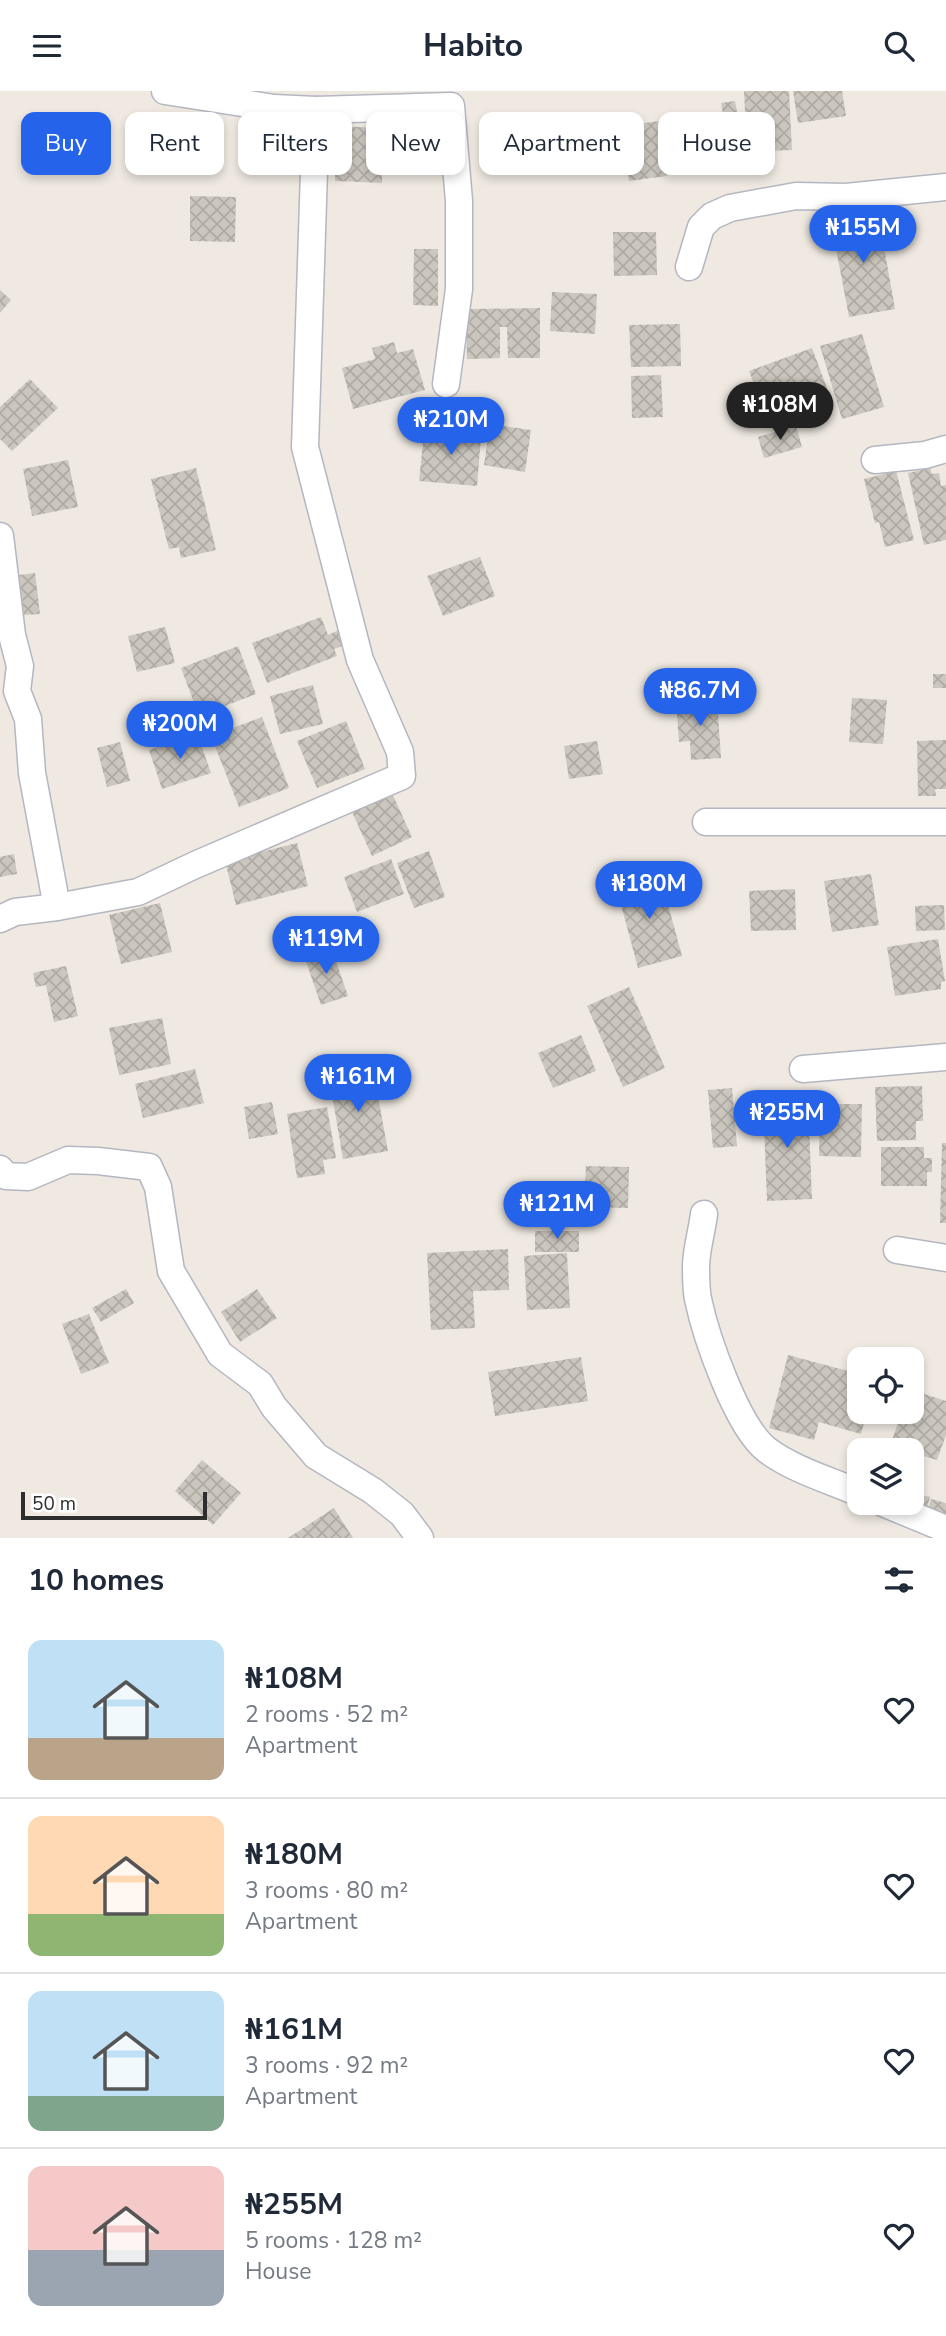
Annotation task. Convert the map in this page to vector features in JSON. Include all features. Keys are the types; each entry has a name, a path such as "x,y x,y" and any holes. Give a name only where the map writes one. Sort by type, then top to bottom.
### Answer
{"street":[{"path":"166,91 274,108 316,110 451,106 460,201 460,289 446,384"},
{"path":"0,919 15,912 138,892 402,776 400,752 360,660 305,447 316,110"},
{"path":"689,267 701,227 712,216 730,208 796,196 846,197 946,187"},
{"path":"875,460 925,455 946,449"},
{"path":"0,537 12,635 20,666 17,691 28,719 32,773 57,907"},
{"path":"706,822 946,822"},
{"path":"803,1069 946,1058"},
{"path":"0,1169 6,1176 28,1177 68,1160 149,1167 158,1187 171,1271 220,1354 260,1384 274,1407 316,1456 373,1491 402,1514 420,1538"},
{"path":"704,1213 696,1264 698,1298 736,1408 751,1434 765,1449 789,1463 847,1488"},
{"path":"897,1250 946,1258"},
{"path":"912,1515 946,1529"}],"building":[{"path":"744,91 789,91 792,150 775,151 775,112 745,112"},
{"path":"793,91 842,91 846,116 798,123"},
{"path":"735,101 737,112 723,112 721,103"},
{"path":"658,121 658,175 667,176 629,181 628,175 644,175 644,123"},
{"path":"352,127 366,127 366,175 382,175 382,183 335,181 335,175 352,175"},
{"path":"190,196 236,197 235,242 190,241"},
{"path":"878,213 895,309 849,317 831,222"},
{"path":"613,232 656,232 657,275 614,276"},
{"path":"414,249 438,249 438,306 413,305"},
{"path":"0,290 11,300 0,313"},
{"path":"552,292 597,294 595,334 550,331"},
{"path":"540,308 540,358 508,358 507,327 500,327 500,358 467,359 466,309"},
{"path":"680,324 681,366 631,367 629,325"},
{"path":"862,334 884,407 842,419 820,346"},
{"path":"394,342 397,353 413,349 425,390 353,409 342,368 375,359 372,348"},
{"path":"812,348 830,396 768,419 749,371"},
{"path":"661,375 663,417 632,418 631,376"},
{"path":"30,379 58,408 12,451 0,439 0,407"},
{"path":"451,420 464,421 464,434 481,436 477,486 419,481 424,433 450,435"},
{"path":"490,424 531,430 525,472 484,465"},
{"path":"796,426 802,447 764,458 758,437"},
{"path":"68,460 78,507 32,516 23,469"},
{"path":"196,468 216,550 181,558 179,547 169,549 151,479"},
{"path":"930,468 932,474 939,473 941,486 946,485 946,540 924,545 908,473"},
{"path":"896,471 914,540 885,547 879,522 875,523 864,479"},
{"path":"480,557 495,596 443,616 427,576"},
{"path":"35,573 40,614 24,615 19,575"},
{"path":"321,617 328,635 339,630 345,645 334,649 337,656 267,683 252,643"},
{"path":"165,627 175,663 137,672 128,636"},
{"path":"238,646 256,694 199,716 181,668"},
{"path":"933,674 946,674 946,688 933,688"},
{"path":"313,685 323,724 280,734 270,696"},
{"path":"852,698 887,700 883,744 849,742"},
{"path":"717,699 721,758 691,760 690,741 679,742 676,702"},
{"path":"262,717 289,788 239,807 211,736"},
{"path":"346,721 365,769 317,788 297,741"},
{"path":"197,733 211,773 162,789 149,750"},
{"path":"946,740 946,789 935,789 936,796 918,796 917,741"},
{"path":"597,741 603,774 569,779 564,746"},
{"path":"120,742 130,781 107,787 97,748"},
{"path":"392,793 412,837 372,856 352,812"},
{"path":"297,843 308,886 236,905 225,861"},
{"path":"429,851 445,897 414,908 397,863"},
{"path":"14,854 17,874 0,877 0,857"},
{"path":"391,859 404,894 357,912 344,877"},
{"path":"871,874 879,925 832,932 824,881"},
{"path":"660,875 682,956 638,968 616,886"},
{"path":"795,889 796,930 751,931 749,891"},
{"path":"160,903 172,952 121,964 109,915"},
{"path":"944,905 945,930 916,931 915,906"},
{"path":"938,939 945,981 941,982 941,989 895,996 887,947"},
{"path":"331,947 348,996 321,1005 304,956"},
{"path":"66,966 78,1016 54,1022 46,985 36,987 33,973"},
{"path":"629,987 665,1068 623,1087 587,1006"},
{"path":"162,1018 171,1064 119,1075 109,1028"},
{"path":"581,1035 596,1071 553,1088 538,1053"},
{"path":"195,1069 204,1103 143,1118 135,1084"},
{"path":"373,1069 388,1151 343,1159 329,1077"},
{"path":"922,1086 923,1121 916,1121 916,1140 877,1141 875,1087"},
{"path":"732,1088 737,1146 713,1148 708,1090"},
{"path":"808,1100 812,1199 767,1201 763,1101"},
{"path":"272,1102 278,1134 249,1139 244,1107"},
{"path":"820,1104 862,1104 861,1157 819,1156"},
{"path":"327,1107 336,1158 323,1160 325,1174 297,1178 287,1114"},
{"path":"942,1143 946,1143 946,1223 940,1223"},
{"path":"881,1147 924,1147 924,1158 932,1158 932,1172 927,1172 927,1186 881,1186"},
{"path":"586,1166 629,1167 628,1208 584,1207"},
{"path":"535,1231 579,1231 579,1252 535,1252"},
{"path":"508,1249 509,1290 473,1291 475,1328 431,1330 427,1253"},
{"path":"567,1253 570,1308 527,1310 524,1256"},
{"path":"126,1289 134,1303 101,1322 92,1308"},
{"path":"257,1289 277,1318 240,1342 221,1312"},
{"path":"89,1314 109,1363 81,1374 62,1324"},
{"path":"788,1355 847,1371 847,1424 864,1424 861,1434 819,1422 814,1440 769,1428"},
{"path":"581,1357 588,1401 495,1416 488,1372"},
{"path":"924,1394 946,1401 946,1435 937,1460 924,1456 924,1438 893,1438 898,1424 924,1424"},
{"path":"202,1460 241,1493 213,1525 175,1491"},
{"path":"924,1496 930,1497 924,1515"},
{"path":"931,1499 946,1503 946,1522 926,1517"},
{"path":"334,1508 353,1538 288,1538"}]}
